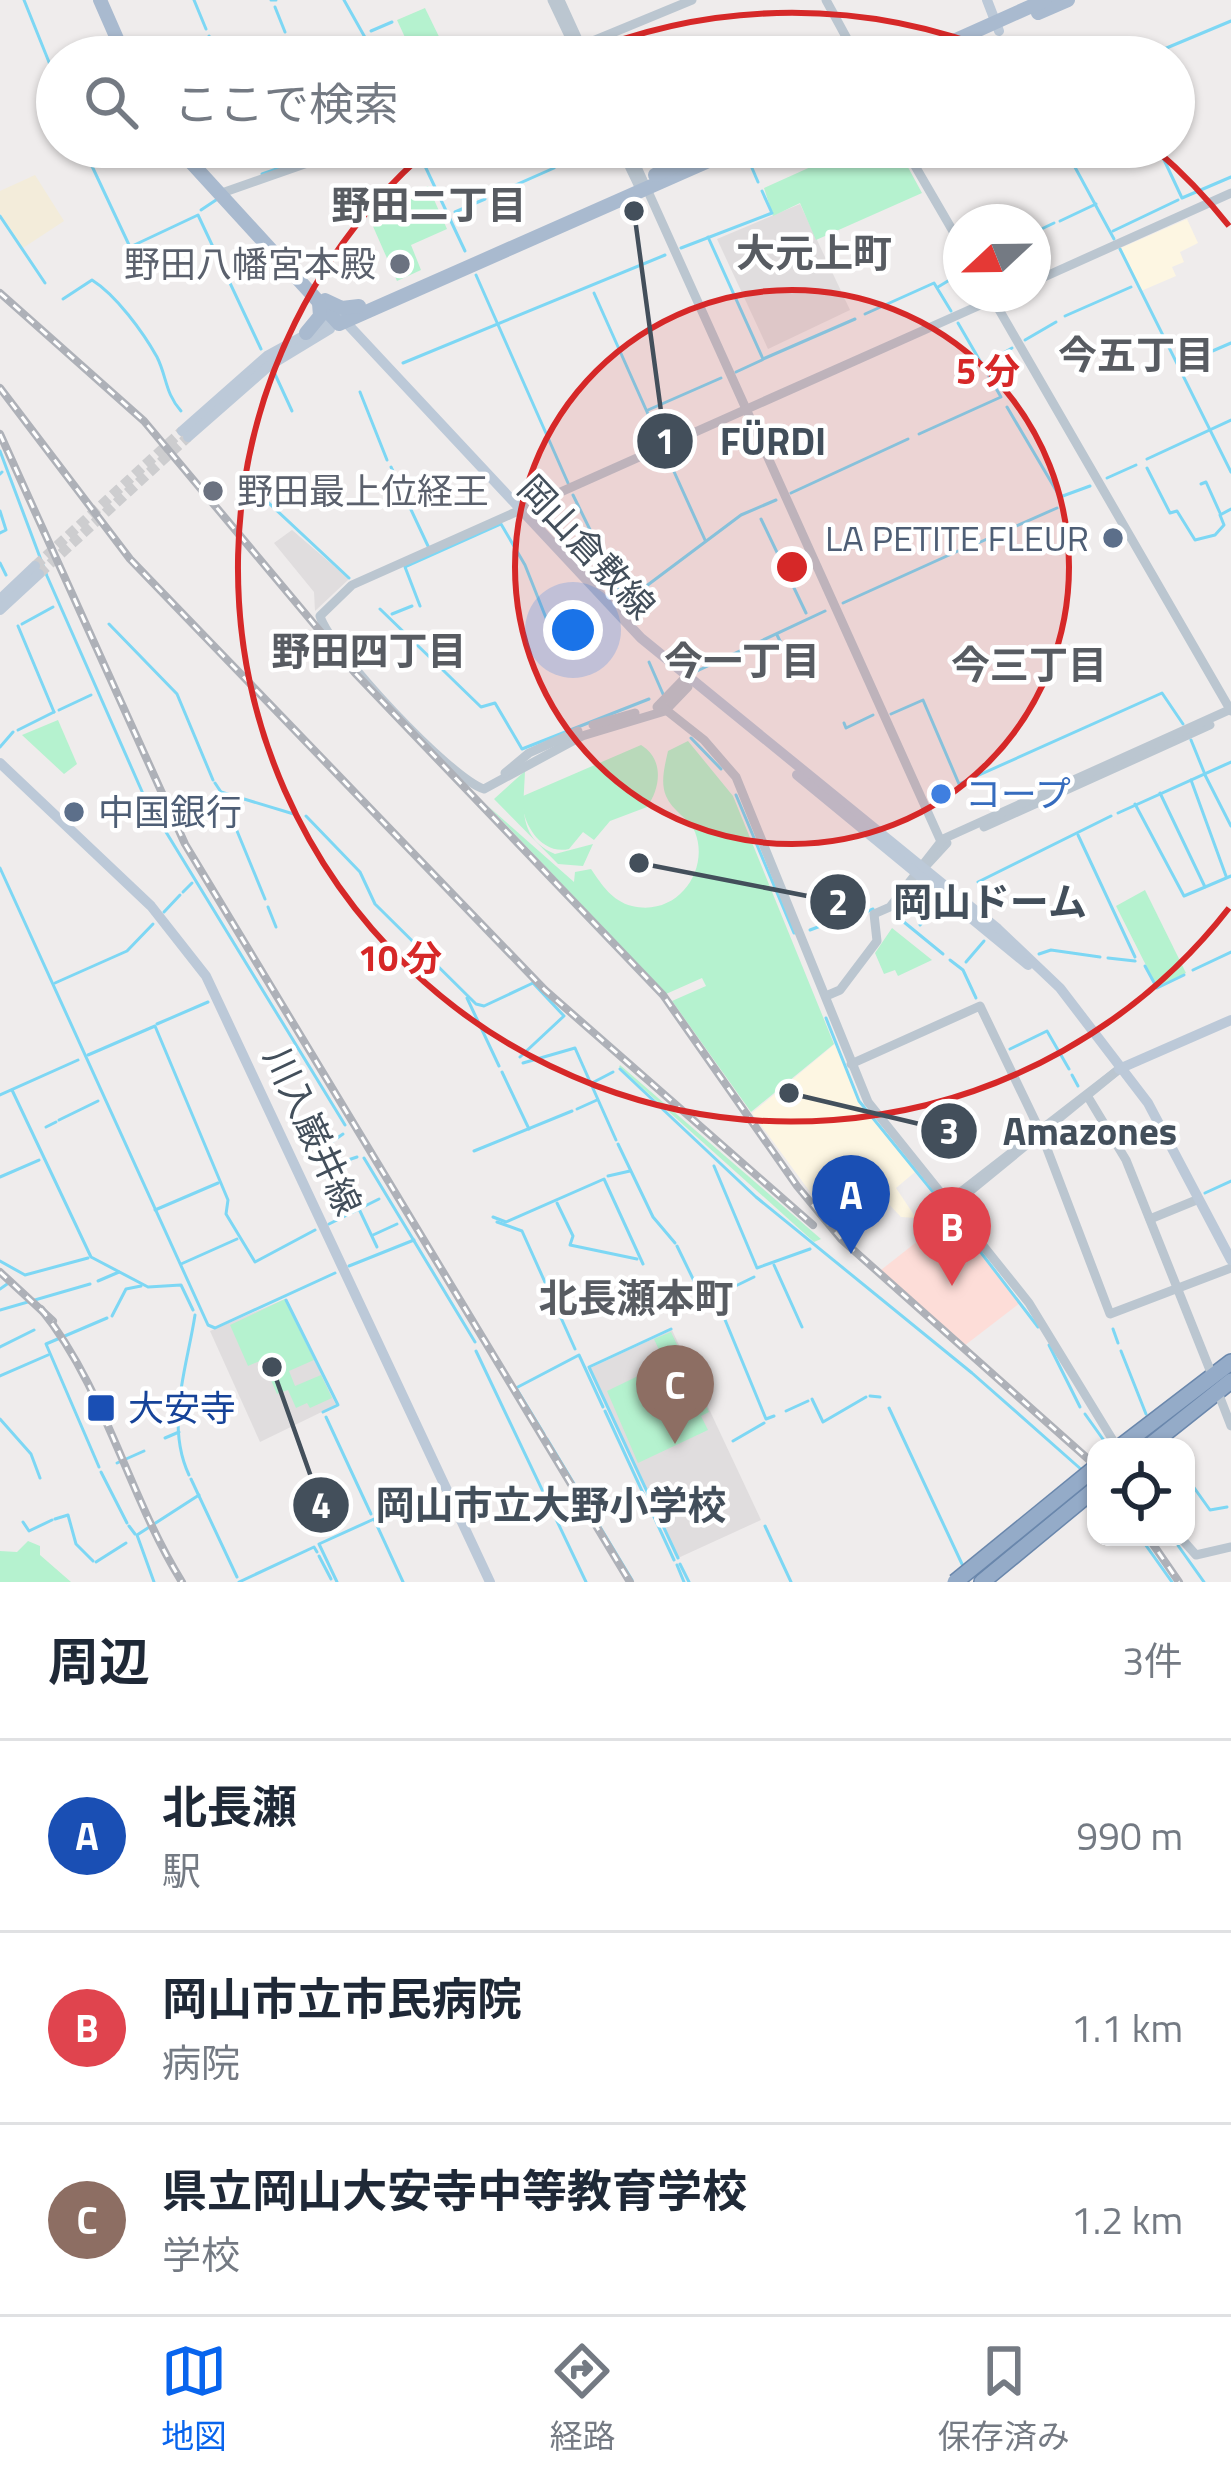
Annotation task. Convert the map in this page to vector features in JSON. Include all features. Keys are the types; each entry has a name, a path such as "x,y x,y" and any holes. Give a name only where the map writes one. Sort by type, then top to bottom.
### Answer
{"highway":[{"path":"1155,1438 1177,1411 1231,1362"},
{"path":"1133,1438 1231,1381"},
{"path":"955,1582 1087,1474"},
{"path":"982,1582 1087,1495"}],"main road":[{"path":"103,0 119,36"},
{"path":"987,0 997,26"},
{"path":"979,36 1045,0"},
{"path":"972,36 1067,0"},
{"path":"200,168 339,320"},
{"path":"339,320 359,306 643,189 680,168"},
{"path":"185,434 254,366 308,336 692,168"},
{"path":"308,336 357,339 362,320 401,297"},
{"path":"322,301 345,308 359,306"},
{"path":"308,336 320,316 322,301"},
{"name":"岡山倉敷線","path":"339,320 606,613 685,682 1034,961 1121,1068 1231,1267"},
{"path":"0,599 37,570 0,610"},
{"name":"川入巌井線","path":"0,767 151,906 206,976 487,1582"},
{"path":"1121,1068 1231,1020"},
{"name":"岡山倉敷線","path":"1121,1068 1231,1267"}],"street":[{"path":"556,0 573,36"},
{"path":"614,36 692,0"},
{"path":"822,0 842,36"},
{"path":"222,193 293,168"},
{"path":"634,168 942,844"},
{"path":"916,168 943,214"},
{"path":"1051,274 1231,193"},
{"path":"685,682 663,708 592,731 525,763 497,786 477,788 379,692 323,627 322,611 358,584 959,312"},
{"path":"826,997 840,990 877,941 874,914 890,907 942,844 1231,711 1000,312"},
{"path":"663,708 704,740 736,777 850,1064 877,1115 1047,1328 1079,1392 1112,1438"},
{"path":"850,1064 980,1006 1040,1129 1110,1314 1231,1267"},
{"path":"1040,1129 1121,1068"},
{"path":"951,1203 1121,1068"},
{"path":"1088,1097 1126,1160 1210,1370"},
{"path":"1150,1219 1194,1201"},
{"path":"1219,1395 1231,1426"},
{"path":"1188,1546 1196,1555 1231,1547"}],"shaded area":[{"path":"800,204 850,310 768,349 717,239"},
{"path":"1187,219 1198,243 1180,252 1184,262 1172,267 1176,276 1141,291 1121,248"},
{"path":"292,530 349,579 315,611 314,592 274,543"},
{"path":"835,1044 862,1106 915,1172 896,1188 916,1218 901,1217 865,1179 824,1211 752,1113"},
{"path":"947,1218 953,1219 1020,1303 964,1346 881,1270"},
{"path":"285,1299 336,1405 260,1442 210,1331"},
{"path":"672,1330 761,1520 678,1558 590,1368"}],"green space":[{"path":"425,8 439,36 404,36 397,20"},
{"path":"808,168 908,168 922,193 816,240 800,203 773,216 764,188"},
{"path":"428,186 447,229 411,245 421,270 397,281 368,215"},
{"path":"58,720 77,764 64,774 22,735"},
{"path":"688,741 733,796 834,1044 751,1112 672,1001 706,986 702,978 666,994 488,806 574,882 575,872 591,869 608,892 625,904 649,908 663,904 686,887 698,861 695,832 669,801 663,785 668,751"},
{"path":"641,745 654,758 658,774 647,807 610,821 594,840 583,832 569,849 549,847 534,834 524,815 523,796"},
{"path":"525,771 528,829 542,847 555,854 593,844 583,866 558,864 494,799"},
{"path":"1145,890 1186,973 1157,987 1116,906"},
{"path":"892,928 932,960 898,976 895,970 884,974 875,953"},
{"path":"620,1065 821,1239 814,1242"},
{"path":"285,1299 314,1360 289,1371 295,1386 321,1375 332,1398 310,1408 307,1403 296,1408 288,1390 277,1394 262,1360 248,1366 230,1325"},
{"path":"671,1332 709,1412 701,1416 708,1430 638,1463 607,1391 665,1363 654,1339"},
{"path":"28,1541 40,1546 40,1555 71,1582 0,1582 0,1551 17,1552"}],"sand":[{"path":"35,175 64,221 23,248 0,213 0,191"}],"waterway":[{"path":"24,0 38,36"},
{"path":"194,0 206,29"},
{"path":"271,0 276,0"},
{"path":"344,0 364,36"},
{"path":"275,7 285,32"},
{"path":"1195,36 1231,21"},
{"path":"371,31 392,22"},
{"path":"93,168 130,247 198,215 261,349"},
{"path":"262,174 280,168"},
{"path":"426,168 465,251"},
{"path":"491,196 554,168"},
{"path":"752,168 758,182"},
{"path":"1075,168 1114,239"},
{"path":"1168,168 1182,198 1231,177"},
{"path":"762,191 771,211"},
{"path":"455,212 485,199"},
{"path":"201,210 216,200"},
{"path":"1113,231 1178,200"},
{"path":"1060,221 1096,204"},
{"path":"681,248 772,213"},
{"path":"0,216 45,283"},
{"path":"708,237 763,359 855,319"},
{"path":"1120,249 1231,472"},
{"path":"403,363 665,255"},
{"path":"476,275 568,483"},
{"path":"63,299 92,280 110,295 151,347 181,411"},
{"path":"865,314 934,283 943,298"},
{"path":"938,287 943,284"},
{"path":"1065,316 1131,287"},
{"path":"594,293 660,441"},
{"path":"1025,340 1056,322"},
{"path":"919,434 1001,397 958,323"},
{"path":"1180,365 1231,343"},
{"path":"984,364 1012,348"},
{"path":"736,372 762,360"},
{"path":"274,372 292,411"},
{"path":"648,410 721,378"},
{"path":"360,392 387,460"},
{"path":"1007,407 1060,497 1090,486"},
{"path":"1147,459 1231,420"},
{"path":"791,493 908,439"},
{"path":"0,451 47,576 144,796 345,1125"},
{"path":"666,454 705,540"},
{"path":"1107,478 1136,465"},
{"path":"391,467 428,546"},
{"path":"1147,468 1170,513 1177,511 1195,540 1215,535 1224,525 1220,515 1231,509"},
{"path":"242,478 349,578"},
{"path":"1201,484 1206,482 1220,513"},
{"path":"573,495 624,599"},
{"path":"623,595 641,590 741,515 776,500"},
{"path":"969,547 1057,508"},
{"path":"0,511 6,530 0,533"},
{"path":"761,519 806,613"},
{"path":"420,606 405,567 501,524 525,565 552,633"},
{"path":"843,603 958,551"},
{"path":"0,563 6,575"},
{"path":"392,614 412,606"},
{"path":"22,624 53,607"},
{"path":"380,609 481,707 495,703 522,749 649,699"},
{"path":"697,671 825,611"},
{"path":"109,624 177,694 213,780"},
{"path":"18,626 54,712"},
{"path":"777,635 789,659 805,652"},
{"path":"649,662 663,694"},
{"path":"891,714 923,700 959,784 1162,693 1183,724"},
{"path":"59,710 91,695"},
{"path":"18,730 54,712"},
{"path":"844,723 846,728 873,715"},
{"path":"0,747 13,732"},
{"path":"691,738 721,769"},
{"path":"1191,740 1204,772"},
{"path":"1118,813 1231,762"},
{"path":"1205,775 1231,826"},
{"path":"1191,780 1226,876"},
{"path":"215,783 221,792 297,815"},
{"path":"221,792 265,899"},
{"path":"1160,793 1205,887"},
{"path":"736,795 794,933"},
{"path":"1135,804 1184,896 1231,876"},
{"path":"306,816 360,872 375,904 476,1004 484,1006 533,983 564,1016 520,1057"},
{"path":"978,882 1111,816"},
{"path":"1078,835 1135,957"},
{"path":"0,868 208,1325 215,1328 335,1273"},
{"path":"183,892 192,883"},
{"path":"164,912 180,895"},
{"path":"268,907 276,927"},
{"path":"847,920 873,909"},
{"path":"920,925 930,912"},
{"path":"899,918 943,954"},
{"path":"810,930 839,919"},
{"path":"55,983 127,951 153,924"},
{"path":"966,962 984,941"},
{"path":"1039,954 1051,950 1100,957"},
{"path":"1193,970 1231,952"},
{"path":"1108,958 1135,961"},
{"path":"950,960 963,970 976,998"},
{"path":"1145,966 1157,988 1184,975"},
{"path":"467,998 499,1066"},
{"path":"157,1024 208,1002"},
{"path":"826,1018 859,1101 933,1192"},
{"path":"88,1055 155,1026 228,1200 226,1214 255,1262 315,1230"},
{"path":"1010,1049 1047,1031 1069,1069"},
{"path":"523,1063 575,1048 616,1140"},
{"path":"0,1095 78,1060"},
{"path":"620,1069 756,1197 972,1373 1083,1471"},
{"path":"502,1072 529,1129"},
{"path":"592,1083 613,1072"},
{"path":"1072,1075 1078,1086"},
{"path":"12,1090 91,1257 148,1287 181,1285 193,1310"},
{"path":"577,1109 597,1100"},
{"path":"59,1120 98,1101"},
{"path":"474,1151 572,1111"},
{"path":"46,1127 56,1122"},
{"path":"320,1150 343,1134"},
{"path":"618,1144 653,1217 675,1243"},
{"path":"330,1166 357,1157"},
{"path":"364,1158 475,1342"},
{"path":"0,1177 39,1160"},
{"path":"714,1166 757,1268 810,1249"},
{"path":"608,1176 630,1171"},
{"path":"493,1217 506,1222 604,1179 643,1264"},
{"path":"1205,1193 1231,1181"},
{"path":"155,1210 218,1183"},
{"path":"329,1224 379,1199"},
{"path":"557,1203 573,1236 570,1245 637,1259"},
{"path":"359,1209 377,1247"},
{"path":"956,1220 1038,1327"},
{"path":"497,1222 522,1231 575,1349"},
{"path":"373,1235 397,1224"},
{"path":"181,1264 237,1239"},
{"path":"349,1266 414,1240"},
{"path":"677,1246 696,1285 721,1310 766,1419 774,1416"},
{"path":"0,1261 25,1275 88,1258"},
{"path":"774,1265 802,1327"},
{"path":"98,1281 119,1272"},
{"path":"713,1297 754,1277"},
{"path":"0,1289 10,1282"},
{"path":"0,1310 90,1284"},
{"path":"112,1316 126,1289 141,1286"},
{"path":"286,1300 338,1405 323,1412"},
{"path":"189,1475 178,1416 195,1315"},
{"path":"99,1467 46,1344 107,1318"},
{"path":"671,1329 589,1367 678,1558"},
{"path":"1113,1329 1118,1343"},
{"path":"0,1347 34,1330"},
{"path":"1049,1345 1080,1407"},
{"path":"476,1351 586,1582"},
{"path":"1121,1351 1146,1414"},
{"path":"0,1376 48,1355"},
{"path":"544,1434 516,1388 579,1355 603,1407"},
{"path":"870,1396 880,1397"},
{"path":"812,1399 823,1422 866,1397"},
{"path":"786,1411 808,1401"},
{"path":"889,1408 962,1564"},
{"path":"605,1411 674,1560"},
{"path":"1085,1414 1102,1438"},
{"path":"326,1417 371,1514"},
{"path":"0,1419 31,1454 40,1478"},
{"path":"733,1441 764,1423"},
{"path":"165,1438 179,1432"},
{"path":"547,1439 632,1580"},
{"path":"117,1463 144,1451"},
{"path":"101,1472 127,1523"},
{"path":"191,1479 237,1577"},
{"path":"1195,1489 1210,1510 1227,1507"},
{"path":"154,1582 137,1535 199,1495"},
{"path":"55,1519 68,1515 76,1544 93,1561"},
{"path":"337,1582 319,1544 374,1519 403,1582"},
{"path":"23,1522 29,1531 52,1520"},
{"path":"129,1526 135,1534"},
{"path":"765,1526 791,1582"},
{"path":"96,1562 126,1543"},
{"path":"1146,1546 1172,1582"},
{"path":"1178,1546 1204,1582"},
{"path":"239,1582 314,1547 317,1552"},
{"path":"319,1556 331,1579"},
{"path":"680,1564 689,1582"},
{"path":"677,1565 684,1582"}],"tunnel":[{"path":"35,566 182,431"},
{"path":"39,574 188,437"}],"railway":[{"path":"0,293 144,421 355,673 663,995 797,1186 841,1239 1087,1458"},
{"path":"0,388 130,559 545,990 813,1225"},
{"path":"0,434 185,844 630,1582"},
{"path":"0,1272 53,1321"},
{"path":"41,1309 100,1407 146,1514 182,1582"},
{"path":"1154,1546 1179,1582"}],"place":[{"name":"FÜRDI","path":"634,211"},
{"name":"野田八幡宮本殿","path":"400,264"},
{"name":"野田最上位経王","path":"213,491"},
{"name":"LA PETITE FLEUR","path":"1113,538"},
{"name":"コープ","path":"941,794"},
{"name":"中国銀行","path":"74,812"},
{"name":"岡山ドーム","path":"639,863"},
{"name":"Amazones","path":"789,1093"},
{"name":"北長瀬","path":"851,1254"},
{"name":"岡山市立市民病院","path":"952,1286"},
{"name":"岡山市立大野小学校","path":"272,1367"},
{"name":"大安寺","path":"101,1408"},
{"name":"県立岡山大安寺中等教育学校","path":"675,1444"}],"district":[{"name":"野田二丁目","path":"429,205"},
{"name":"大元上町","path":"814,253"},
{"name":"今五丁目","path":"1136,355"},
{"name":"野田四丁目","path":"369,651"},
{"name":"今一丁目","path":"742,661"},
{"name":"今三丁目","path":"1029,665"},
{"name":"北長瀬本町","path":"636,1298"}]}
